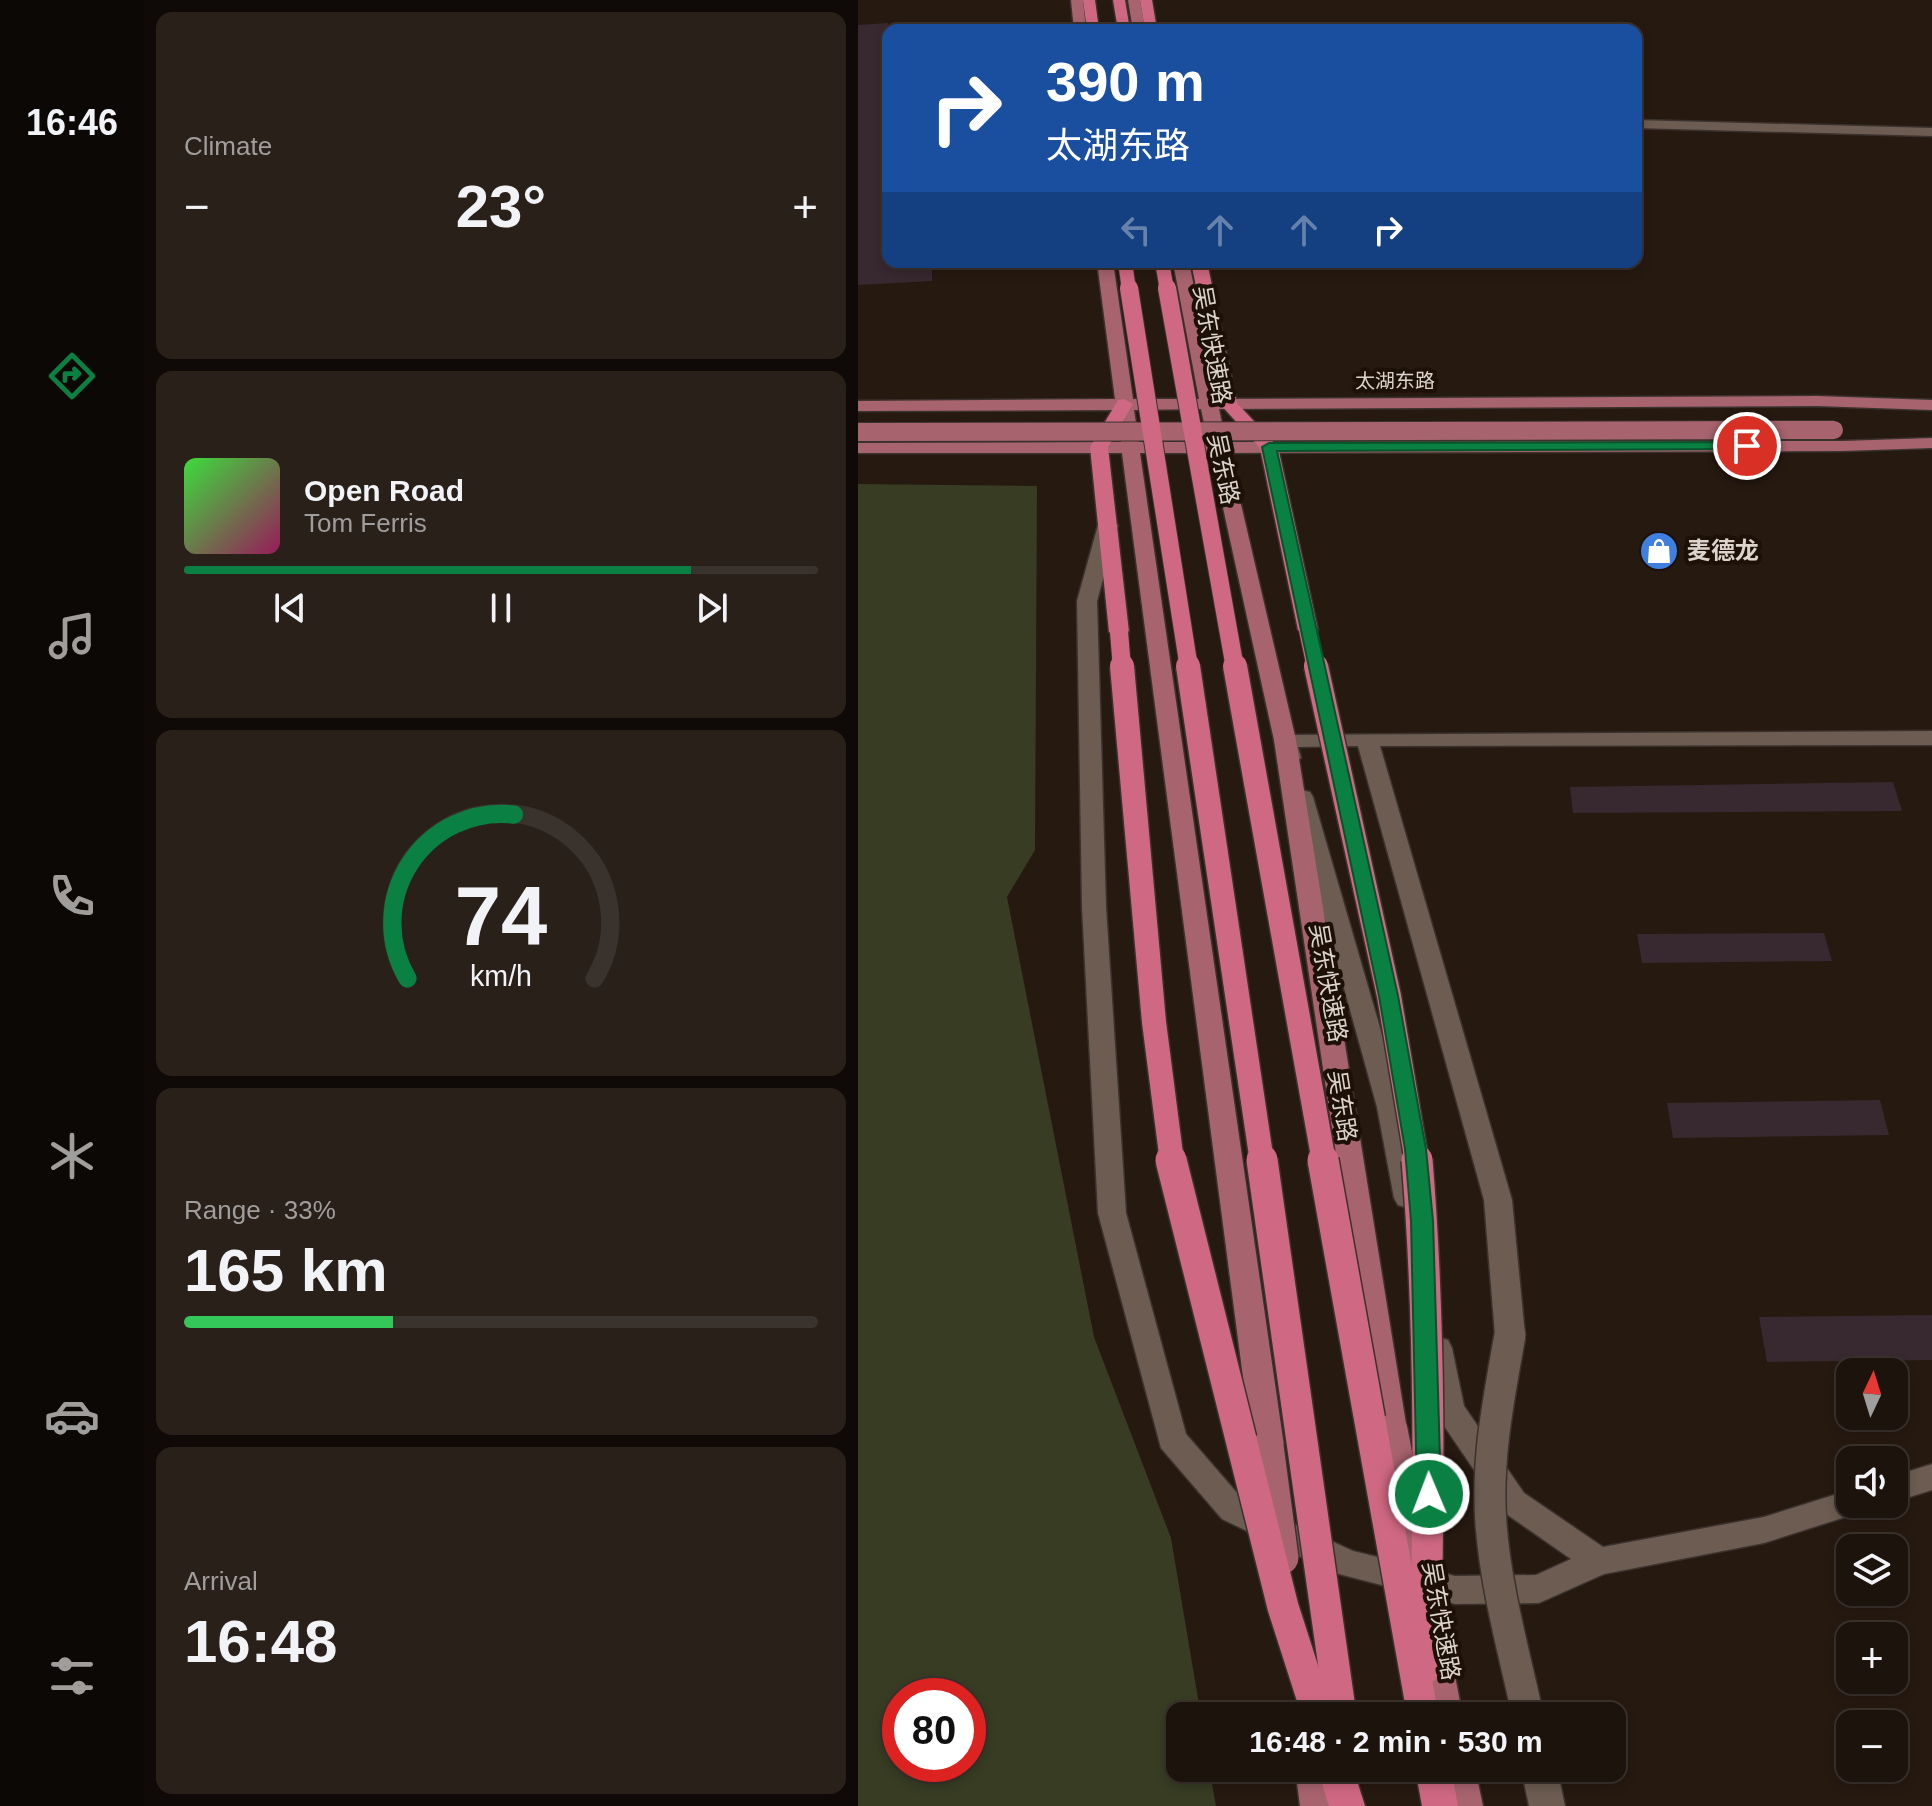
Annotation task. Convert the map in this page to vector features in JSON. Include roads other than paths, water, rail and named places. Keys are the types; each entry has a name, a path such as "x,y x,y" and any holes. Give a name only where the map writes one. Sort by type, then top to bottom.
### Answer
{"highway":[{"path":"1089,0 1092,24"},
{"path":"1119,0 1123,24"},
{"path":"1146,0 1150,24"},
{"path":"1126,268 1229,926 1339,1702"},
{"name":"吴东快速路","path":"1163,268 1421,1702"},
{"path":"1200,268 1219,404 1269,447 1389,996 1416,1149 1422,1221 1429,1479 1424,1702"},
{"path":"1124,404 1099,447 1165,1127 1175,1183 1283,1607 1314,1702"},
{"path":"1339,1782 1347,1806"},
{"path":"1350,1782 1354,1806"},
{"path":"1436,1782 1440,1806"}],"main road":[{"path":"1077,0 1079,24"},
{"path":"1134,0 1138,24"},
{"path":"1106,268 1303,1702"},
{"name":"吴东路","path":"1183,268 1219,404 1218,447 1285,740 1392,1430 1444,1702"},
{"name":"太湖东路","path":"858,406 1817,401 1932,405"},
{"name":"太湖东路","path":"858,432 1833,424 1932,415"},
{"name":"太湖东路","path":"858,421 1833,424 1932,433"},
{"path":"858,448 1843,446 1932,443"},
{"path":"1315,1782 1318,1806"},
{"path":"1460,1782 1465,1806"}],"street":[{"path":"1642,124 1932,132"},
{"path":"1108,525 1087,601 1094,907 1112,1213 1172,1439 1233,1510 1347,1563 1455,1590 1539,1589 1599,1561 1764,1530 1836,1507"},
{"path":"1599,1561 1513,1502 1449,1409 1390,1107 1285,740 1932,738"},
{"path":"1367,740 1498,1200 1510,1335 1495,1427 1490,1494 1495,1560 1525,1702"},
{"path":"1908,1485 1932,1477"},
{"path":"1542,1782 1547,1806"}],"place":[{"name":"麦德龙","path":"1659,551"}]}
